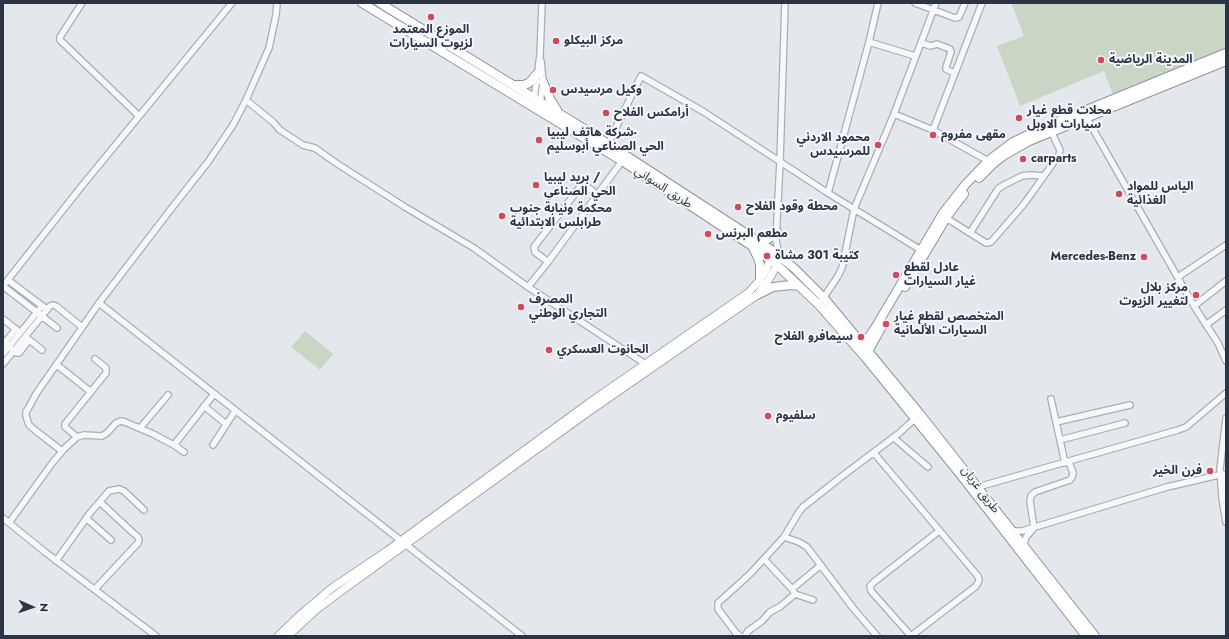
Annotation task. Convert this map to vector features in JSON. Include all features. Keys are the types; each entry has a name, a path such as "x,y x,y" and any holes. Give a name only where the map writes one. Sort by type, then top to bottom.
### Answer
{"highway":[{"name":"طريق السواني","path":"362,3 537,104 559,114 608,144 754,244 819,305 864,351"},
{"name":"طريق السواني","path":"380,3 512,85 537,104 622,161 754,244 776,254 795,269 824,298 864,351"},
{"path":"923,251 963,195 990,162 1084,114 1226,53"},
{"path":"864,351 880,330 951,202 965,185 1013,142 1040,129 1226,61"},
{"path":"512,85 524,85 534,79 538,74"},
{"path":"543,82 550,99 559,114"},
{"path":"760,280 761,273 754,244 777,236"},
{"path":"757,295 773,287 786,285 799,286"},
{"name":"طريق غريان","path":"864,351 978,487 1095,636"},
{"name":"طريق غريان","path":"917,416 960,474 1086,636"}],"main road":[{"path":"278,636 332,588 403,543 757,295 768,281 776,254"},
{"path":"288,636 322,606 403,543 589,403 748,293 774,262"}],"street":[{"path":"82,3 60,37 60,40 139,116"},
{"path":"57,328 3,286 139,116 232,3"},
{"path":"62,451 29,425 26,412 36,394 99,303 208,162 233,125 269,48 277,3"},
{"path":"537,104 542,3"},
{"path":"776,254 785,3"},
{"path":"828,193 869,42 878,3"},
{"path":"915,3 954,18 959,17 965,3"},
{"path":"819,305 842,268 854,209 894,114 936,3"},
{"path":"933,130 982,3"},
{"path":"869,42 915,56"},
{"path":"920,42 931,46 937,44 950,49 951,52 946,69 954,73"},
{"path":"537,104 543,82 540,55"},
{"path":"608,144 641,76 704,112 828,193 923,251"},
{"path":"246,100 273,122 280,130 303,145 315,148 405,207 474,248 528,287 652,368"},
{"path":"894,114 933,130 990,162"},
{"path":"1084,114 1194,306 1218,343 1226,360"},
{"path":"946,218 986,243 991,242 1024,204 1060,153 1051,131"},
{"path":"528,287 622,161"},
{"path":"970,233 998,189 1026,175 1044,176"},
{"path":"548,262 535,252 534,247 580,187 586,186 598,195"},
{"path":"1178,277 1226,246"},
{"path":"8,280 44,308"},
{"path":"1194,306 1226,281"},
{"path":"19,298 24,292"},
{"path":"99,303 522,636"},
{"path":"3,364 11,349 44,308 53,305 56,306 82,327"},
{"path":"1206,325 1226,310"},
{"path":"3,319 42,350"},
{"path":"11,349 19,353 23,335"},
{"path":"3,354 11,349"},
{"path":"77,437 65,427 65,424 106,373 105,367 95,359"},
{"path":"57,365 91,392"},
{"path":"978,487 1186,427 1226,393"},
{"path":"174,445 214,394"},
{"path":"140,428 168,395"},
{"path":"1024,546 1025,539 1034,528 1031,496 1035,492 1070,480 1073,473 1067,462 1060,440 1051,399"},
{"path":"1056,422 1130,405"},
{"path":"204,406 226,424"},
{"path":"213,445 235,411"},
{"path":"740,636 736,633 718,609 720,601 736,588 784,536 795,517 803,507 894,438 917,416"},
{"path":"1226,418 1225,449 1222,459 1222,498 1226,522"},
{"path":"9,523 53,462 77,437 84,435 102,436 107,433 116,423 121,421 164,439 184,452"},
{"path":"1060,440 1125,423"},
{"path":"894,438 928,467"},
{"path":"874,453 978,575 979,579 978,583 911,636 871,591 870,586 940,531"},
{"path":"1222,471 1226,494"},
{"path":"1012,531 1018,532 1034,528 1222,471"},
{"path":"56,560 86,518 112,489 124,491 144,510"},
{"path":"95,589 138,543 139,540 138,537 100,502"},
{"path":"3,518 156,636"},
{"path":"86,518 111,540"},
{"path":"784,536 807,547 853,608 877,636"},
{"path":"764,558 793,592 813,600"},
{"path":"745,636 748,631 762,621 770,612 781,606 821,565"}],"green space":[{"name":"المدينة الرياضية","path":"1011,3 1226,3 1226,50 1113,95 1104,71 1020,106 997,46 1024,36"},
{"path":"305,331 333,354 320,370 291,347"}],"place":[{"name":"الموزع المعتمد لزيوت السيارات","path":"431,17"},
{"name":"مركز البيكلو","path":"556,41"},
{"name":"المدينة الرياضية","path":"1101,60"},
{"name":"وكيل مرسيدس","path":"553,90"},
{"name":"أرامكس الفلاح","path":"606,113"},
{"name":"محلات قطع غيار سيارات الاوبل","path":"1019,118"},
{"name":"مقهى مفروم","path":"933,135"},
{"name":"شركة هاتف ليبيا- الحي الصناعي أبوسليم","path":"539,140"},
{"name":"محمود الاردني للمرسيدس","path":"878,145"},
{"name":"carparts","path":"1023,159"},
{"name":"بريد ليبيا / الحي الصناعي","path":"536,185"},
{"name":"الياس للمواد الغذائية","path":"1119,194"},
{"name":"محطة وقود الفلاح","path":"738,207"},
{"name":"محكمة ونيابة جنوب طرابلس الابتدائية","path":"502,216"},
{"name":"مطعم البرنس","path":"708,234"},
{"name":"كتيبة 301 مشاة","path":"767,256"},
{"name":"Mercedes-Benz","path":"1144,257"},
{"name":"عادل لقطع غيار السيارات","path":"896,275"},
{"name":"مركز بلال لتغيير الزيوت","path":"1196,295"},
{"name":"المصرف التجاري الوطني","path":"521,307"},
{"name":"المتخصص لقطع غيار السيارات الألمانية","path":"886,324"},
{"name":"سيمافرو الفلاح","path":"861,337"},
{"name":"الحانوت العسكري","path":"549,350"},
{"name":"سلفيوم","path":"768,416"},
{"name":"فرن الخير","path":"1210,471"}]}
